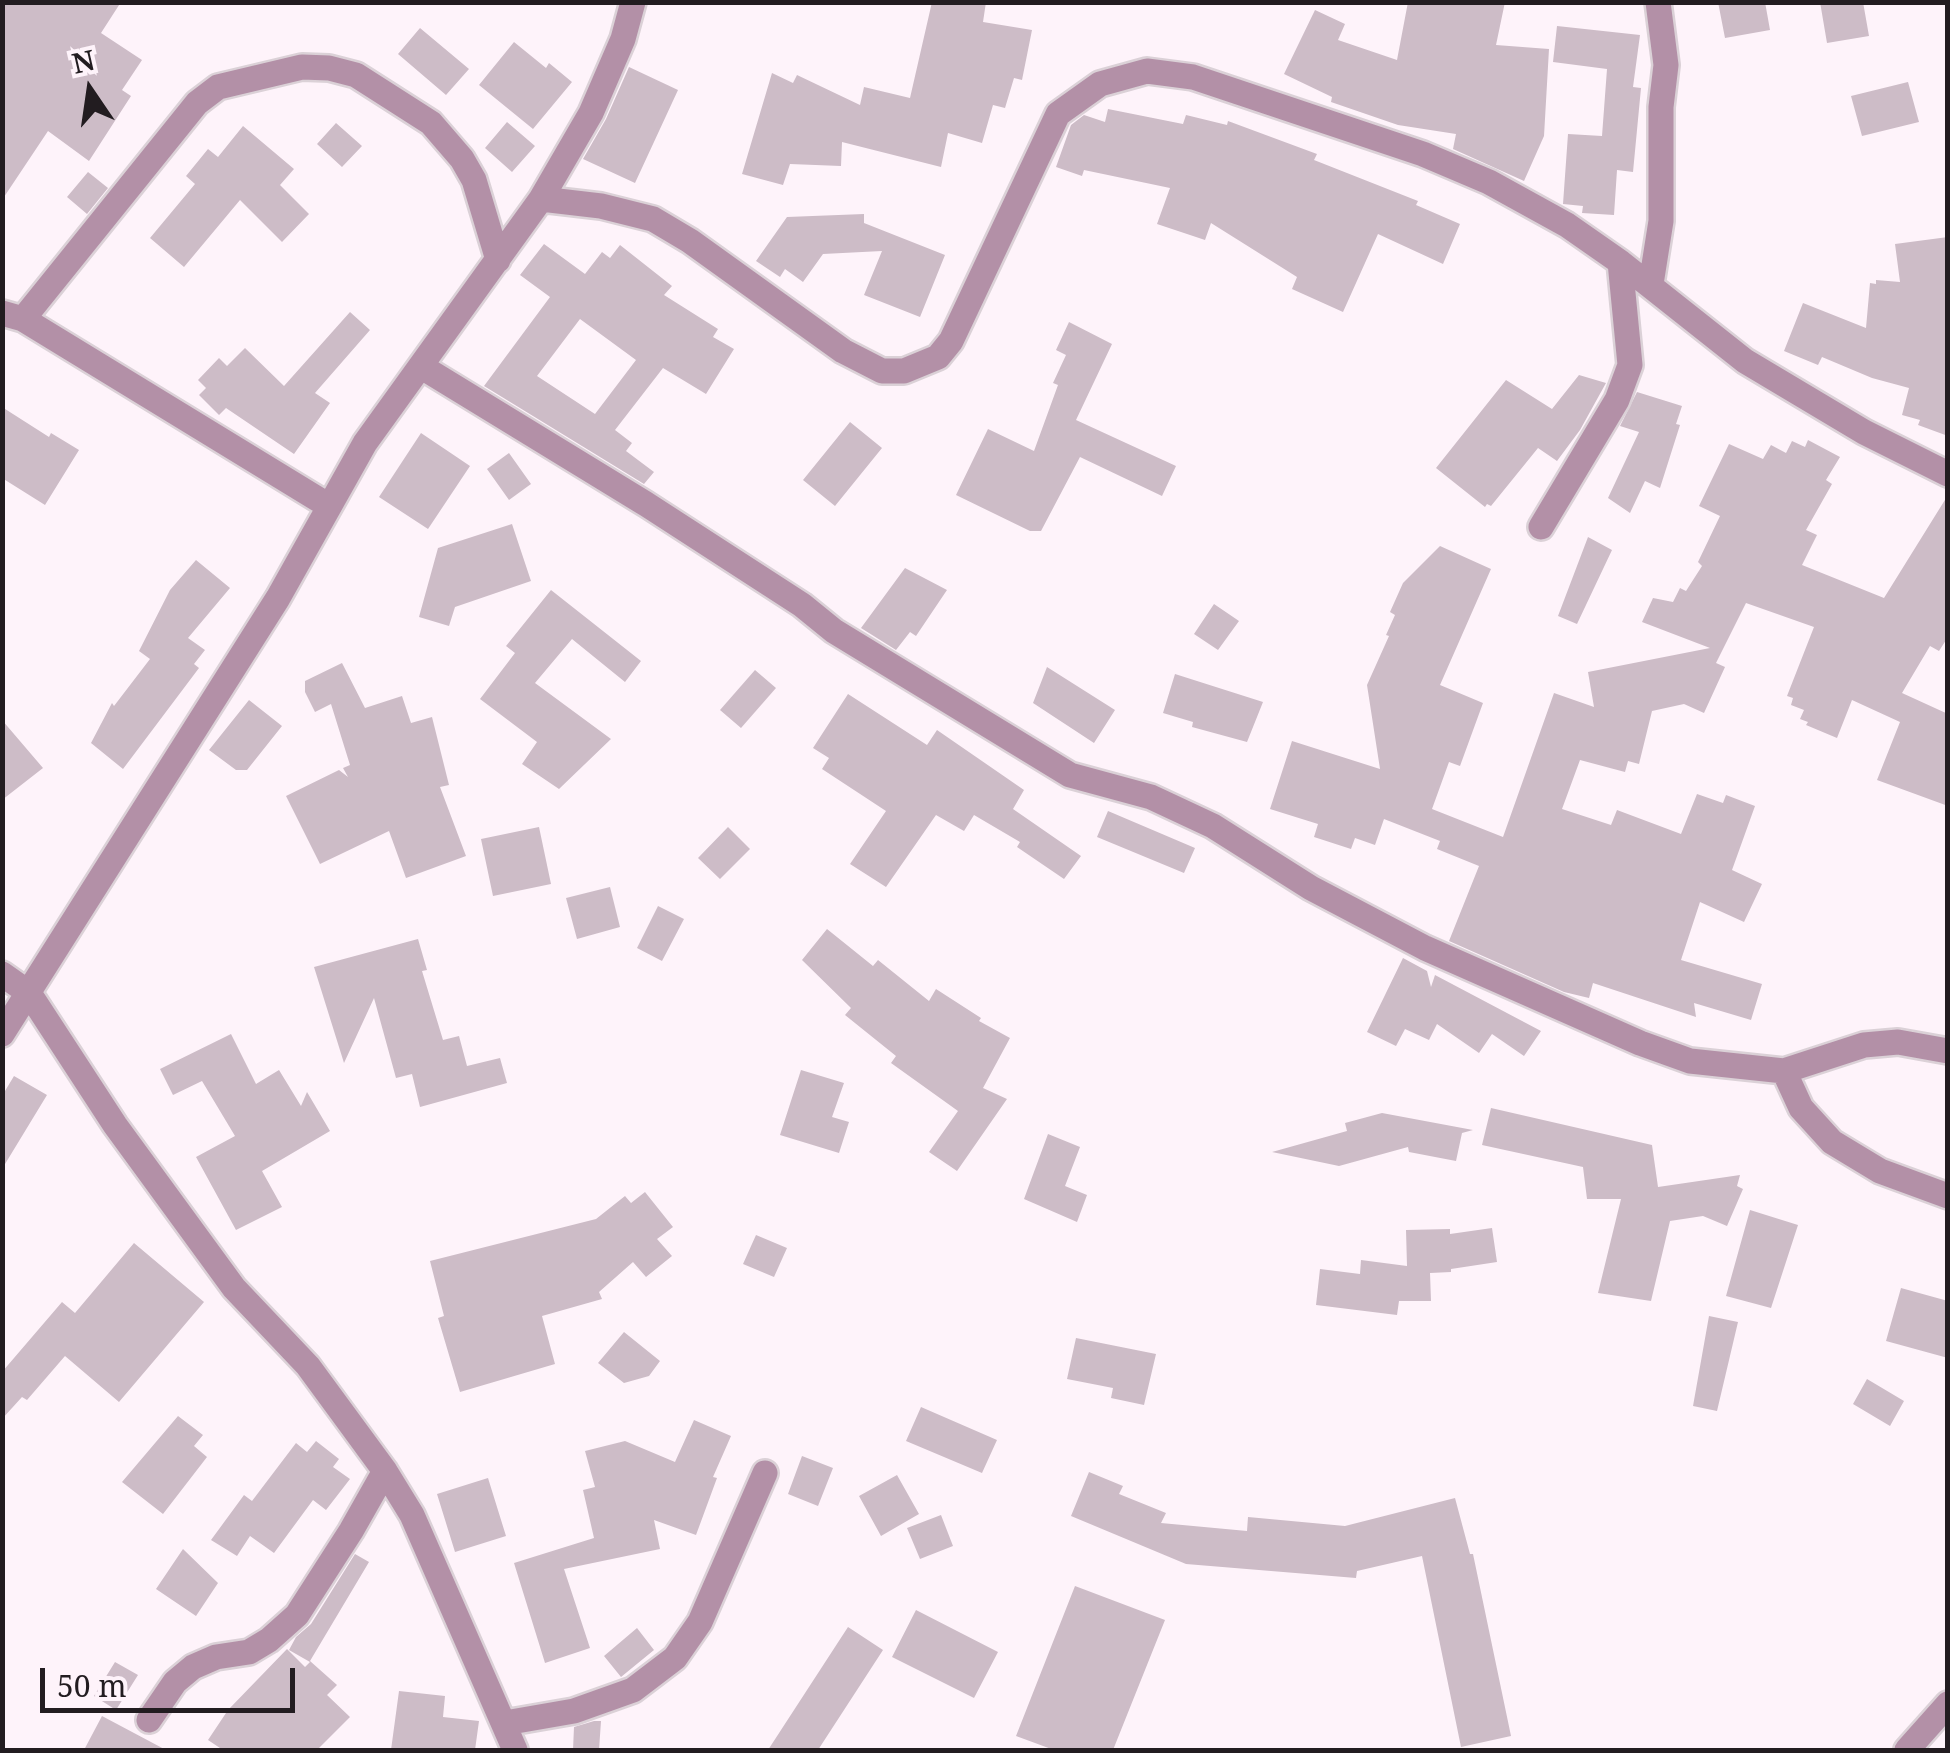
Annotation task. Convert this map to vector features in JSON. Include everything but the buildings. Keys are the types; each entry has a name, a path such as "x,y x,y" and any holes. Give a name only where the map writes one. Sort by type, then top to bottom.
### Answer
{"street":[{"path":"2,1034 278,598 365,443 541,199 591,113 623,39 632,2"},
{"path":"1651,284 1661,221 1661,107 1666,65 1658,2"},
{"path":"329,506 13,316 197,102 218,87 302,67 356,75 431,122 474,180 498,260"},
{"path":"541,199 602,206 654,219 842,351 882,371 904,371 938,357 952,341 1058,114 1100,84 1147,70 1193,77 1423,154 1489,182 1567,225 1620,262 1745,362 1864,432 1948,474"},
{"path":"1542,527 1617,400 1630,365 1620,262"},
{"path":"422,367 662,514 802,605 834,632 1070,775 1151,796 1213,826 1311,888 1425,948 1690,1060 1784,1071 1864,1045 1898,1042 1948,1051"},
{"path":"2,974 29,993 115,1125 234,1288 308,1366 385,1471 412,1515 514,1750"},
{"path":"1784,1071 1800,1108 1832,1142 1880,1171 1948,1196"},
{"path":"149,1720 174,1682 192,1666 216,1657 249,1652 296,1615 385,1471"},
{"path":"504,1723 574,1711 632,1690 675,1658 700,1622 765,1473"},
{"path":"1907,1750 1948,1704"}]}
